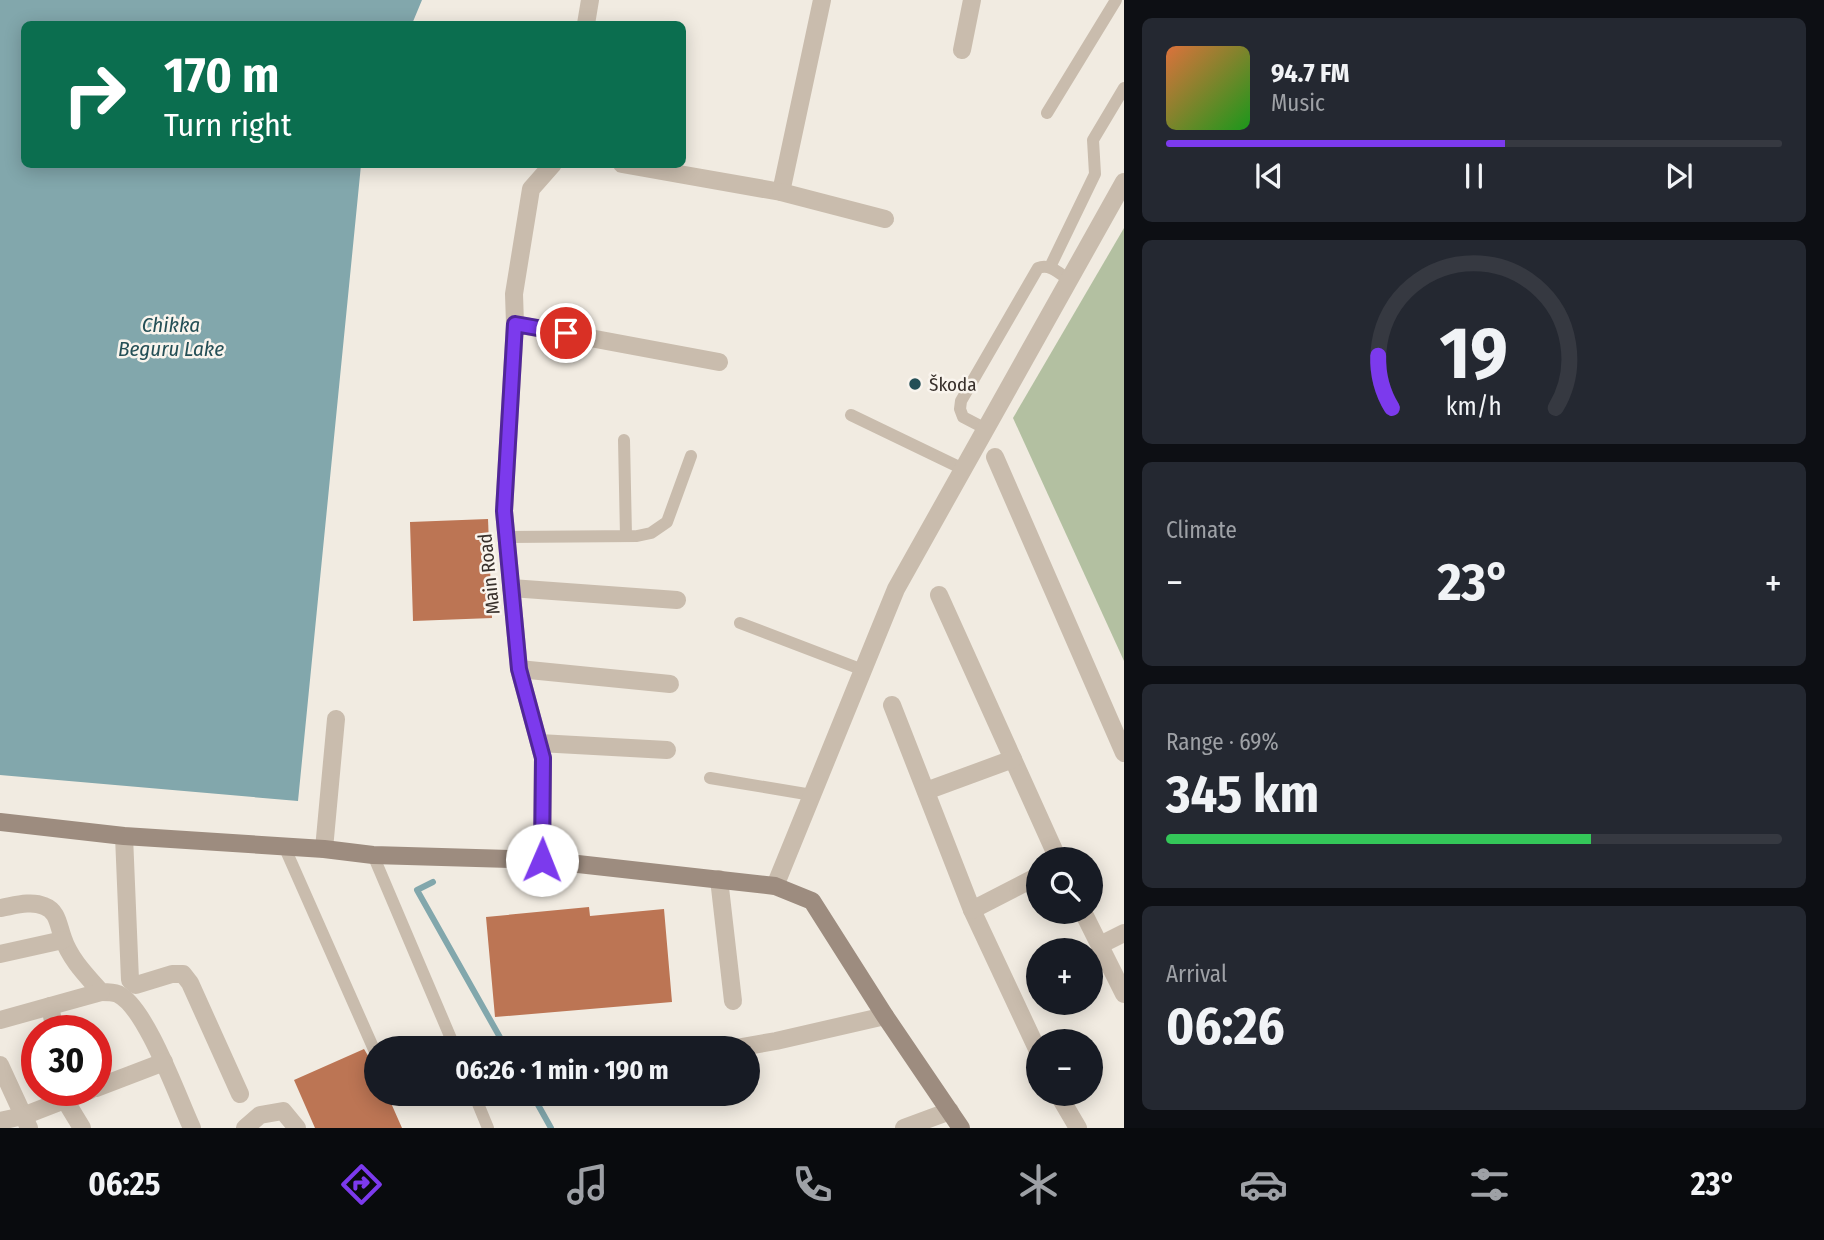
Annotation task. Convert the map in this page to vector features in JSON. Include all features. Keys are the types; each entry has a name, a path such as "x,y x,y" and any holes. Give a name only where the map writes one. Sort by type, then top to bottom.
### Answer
{"street":[{"path":"586,21 590,0"},
{"path":"781,192 822,0"},
{"path":"962,50 972,0"},
{"name":"Main Road","path":"542,860 543,758 519,669 504,511 515,324 514,294 531,189 549,168"},
{"path":"645,168 781,192 886,219"},
{"path":"775,886 896,589 1124,182"},
{"path":"515,324 719,362"},
{"path":"995,457 1124,753"},
{"path":"511,588 677,600"},
{"path":"939,594 1053,847"},
{"path":"519,669 670,684"},
{"path":"892,705 972,910 1028,1029"},
{"path":"324,849 337,719"},
{"path":"538,743 667,750"},
{"path":"926,791 1013,759"},
{"path":"0,822 124,836 324,849 373,855 542,860 775,886 811,901 961,1128"},
{"path":"124,836 130,980 136,985 172,974 183,974 190,983 240,1094"},
{"path":"719,879 733,1001"},
{"path":"972,910 1026,882"},
{"path":"0,908 33,903 55,913 64,940 80,968 101,992"},
{"path":"1103,944 1124,933"},
{"path":"0,954 64,940"},
{"path":"1103,951 1124,995"},
{"path":"0,1020 101,992 117,993 136,1009 164,1062 192,1128"},
{"path":"50,1006 52,1015"},
{"path":"760,1044 885,1016"},
{"path":"112,1082 164,1062"},
{"path":"0,1065 26,1122"},
{"path":"0,1121 26,1122 55,1106"},
{"path":"79,1106 82,1128"},
{"path":"1065,1106 1078,1128"},
{"path":"245,1128 260,1115 283,1111 297,1128"},
{"path":"904,1128 950,1111"}],"lane":[{"path":"1047,113 1116,0"},
{"path":"1050,267 1096,174 1093,140 1124,88"},
{"path":"986,429 963,417 961,401 1038,268 1050,267 1069,280"},
{"path":"851,415 963,469"},
{"path":"624,440 626,536"},
{"path":"506,537 637,536 651,533 667,522 691,456"},
{"path":"740,623 863,670"},
{"path":"710,778 812,795"},
{"path":"284,846 368,1036"},
{"path":"373,855 450,1036"},
{"path":"479,1106 488,1128"}],"green space":[{"path":"1124,228 1124,661 1013,418"}],"water":[{"name":"Chikka Beguru Lake","path":"0,0 422,0 413,21 21,21 21,168 361,168 298,801 0,775"}],"building":[{"path":"488,519 492,618 413,621 410,522"},
{"path":"589,907 590,916 664,909 672,1002 495,1017 486,917"},
{"path":"364,1049 364,1106 392,1106 402,1128 315,1128 294,1080"}],"waterway":[{"path":"433,882 417,890 499,1036"},
{"path":"539,1106 551,1128"}],"place":[{"name":"Škoda","path":"915,384"}],"route":[{"path":"542,860 543,758 519,669 504,511 515,324 566,333"}]}
